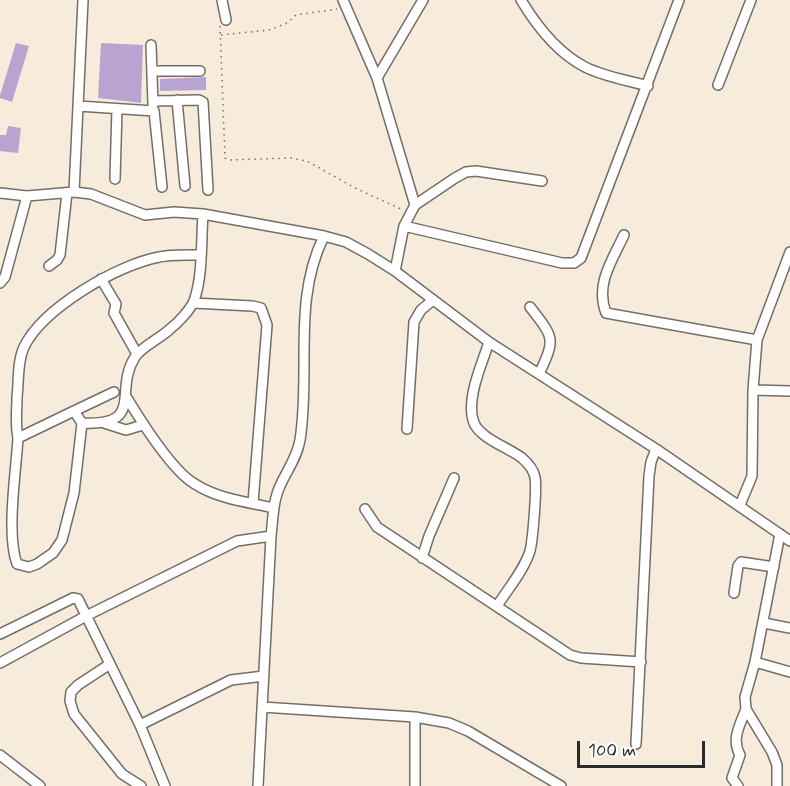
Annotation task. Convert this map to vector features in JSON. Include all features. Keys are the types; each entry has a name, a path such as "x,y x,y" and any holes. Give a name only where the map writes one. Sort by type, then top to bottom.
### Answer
{"street":[{"path":"49,266 60,255 71,193 78,106 82,0"},
{"path":"222,0 223,22"},
{"path":"377,78 423,0"},
{"path":"521,0 534,21 559,46 584,66 605,75 648,86"},
{"path":"718,85 752,0"},
{"path":"404,226 562,263 574,263 581,258 648,86 678,1"},
{"path":"345,4 377,78 412,209"},
{"path":"151,45 153,106 162,187"},
{"path":"152,71 200,72"},
{"path":"78,106 117,109 199,99 203,102 208,190"},
{"path":"177,100 185,186"},
{"path":"115,179 117,109"},
{"path":"394,272 404,226 412,209 466,172 476,171 542,181"},
{"path":"0,193 27,196 91,194 109,199 145,215 174,212 203,214 324,236 353,246 394,272 489,342 656,449 790,541"},
{"path":"0,283 5,277 27,196"},
{"path":"82,423 104,423 114,420 124,408 127,398 128,369 137,354 172,328 193,303 198,286 203,214"},
{"path":"624,235 602,284 602,302 606,313 757,340"},
{"path":"258,786 274,508 280,486 297,455 300,439 305,402 304,311 307,284 316,253 324,236"},
{"path":"740,505 752,476 753,390 757,340 790,252"},
{"path":"74,411 82,423 74,493 62,540 53,553 37,564 28,567 17,564 12,536 18,438 16,427 20,365 24,348 46,318 101,279 137,263 159,257 200,255"},
{"path":"101,279 116,304 114,313 137,354"},
{"path":"406,429 414,322 421,310 433,300"},
{"path":"193,303 261,308 267,325 253,504"},
{"path":"531,307 548,330 551,338 550,350 539,374"},
{"path":"489,342 474,388 471,408 474,423 481,432 522,458 531,467 535,477 533,535 530,551 497,606"},
{"path":"753,390 790,391"},
{"path":"18,438 114,393"},
{"path":"127,398 143,424 184,476 194,484 235,500 274,508"},
{"path":"104,423 126,430 143,424"},
{"path":"636,744 649,476 656,449"},
{"path":"422,558 454,478"},
{"path":"365,509 378,527 570,655 581,658 640,662"},
{"path":"777,786 777,765 772,752 746,709 744,697 764,623 780,534"},
{"path":"0,663 86,616 237,541 272,536"},
{"path":"734,593 738,566 741,562 774,567"},
{"path":"0,634 73,598 78,599 140,725 165,786"},
{"path":"764,623 790,628"},
{"path":"755,662 790,672"},
{"path":"110,664 70,692 70,701 74,714 122,774 141,786"},
{"path":"140,725 231,680 264,676"},
{"path":"262,707 415,717 449,723 468,731 546,782 561,786"},
{"path":"738,786 732,778 740,755 736,749 735,738 746,709"},
{"path":"415,717 415,786"},
{"path":"0,755 40,786"}],"path":[{"path":"220,35 269,30 287,23 296,15 345,4"},
{"path":"223,22 220,35 225,158 229,160 290,158 307,161 355,188 412,209"}],"building":[{"path":"16,43 29,46 12,102 0,98 0,95"},
{"path":"101,43 143,45 141,103 98,98"},
{"path":"206,77 206,90 160,91 160,79"},
{"path":"8,126 21,128 18,153 0,151 0,135 6,135"}]}
